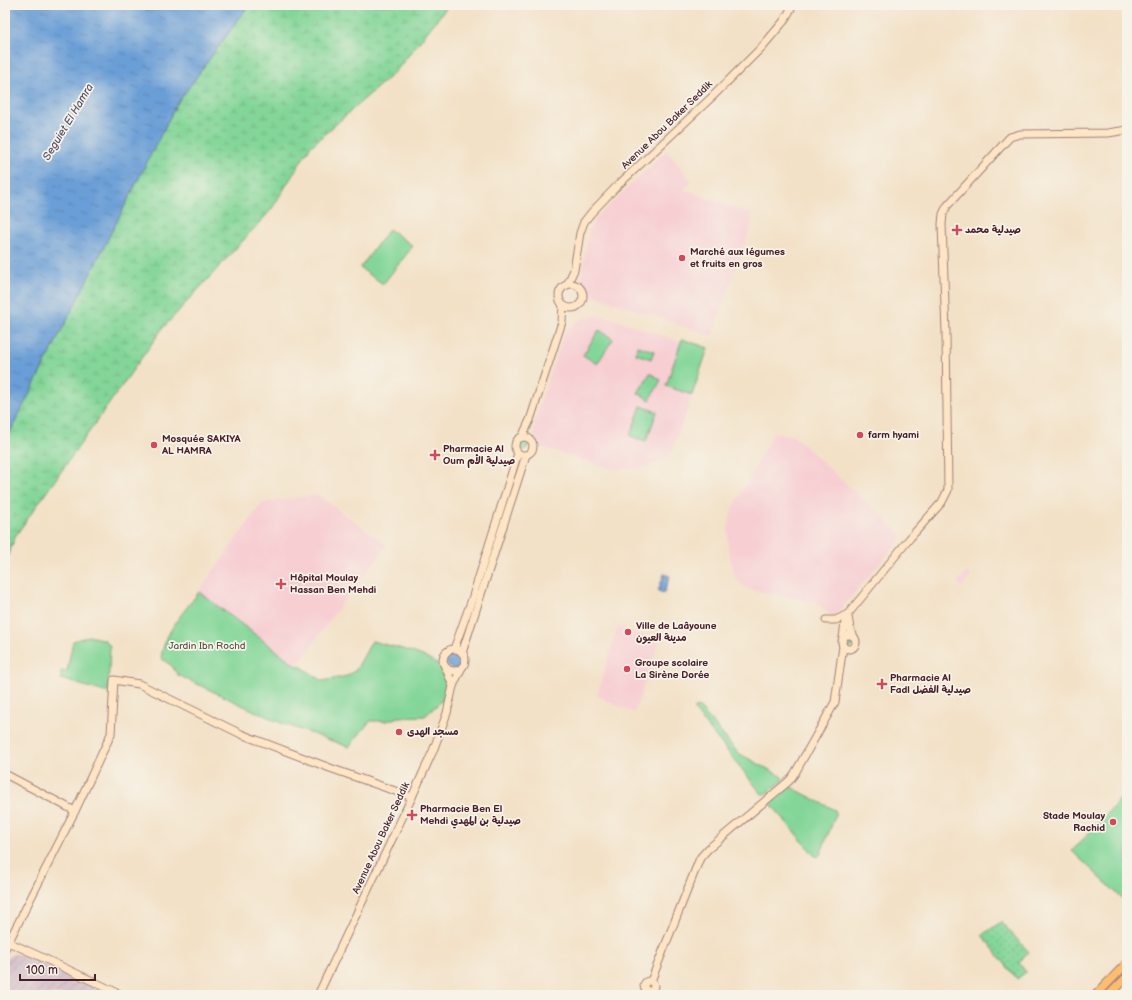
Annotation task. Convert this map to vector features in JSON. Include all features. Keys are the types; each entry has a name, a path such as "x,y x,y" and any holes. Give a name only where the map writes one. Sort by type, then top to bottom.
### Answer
{"main road":[{"path":"1096,995 1127,963"},
{"path":"1109,995 1127,977"}],"street":[{"name":"Avenue Abou Baker Seddik","path":"567,285 574,270 580,233 584,222 591,213 616,187 762,47 784,21 793,5"},
{"path":"845,645 845,620 848,614 910,538 942,502 948,490 946,332 942,224 943,214 947,206 1010,137 1020,134 1108,132 1127,130"},
{"name":"Avenue Abou Baker Seddik","path":"574,270 579,287"},
{"path":"522,454 515,448 515,444 518,439 522,437 530,420 562,322 563,305 559,295 562,289 571,284 579,287 582,292 582,299 580,304 572,308 562,322"},
{"path":"563,305 572,308"},
{"path":"522,454 530,452 532,448 530,420"},
{"path":"522,437 531,441"},
{"path":"453,686 443,661 445,655 454,649 522,454"},
{"path":"446,668 452,671 461,669 465,661 462,653 522,454"},
{"path":"826,620 836,620 848,614"},
{"path":"845,645 853,648 856,645 856,641 850,628 848,614"},
{"path":"646,993 654,987 654,983 651,981 700,858 708,849 792,778 835,702 845,645 849,635 854,637"},
{"path":"454,649 462,653"},
{"name":"Avenue Abou Baker Seddik","path":"318,995 412,797 444,722 453,686 461,669"},
{"path":"122,995 7,945 75,811 111,734 114,680 139,684 241,734 412,797"},
{"path":"5,774 75,811"}],"shaded area":[{"name":"Marché aux légumes et fruits en gros","path":"666,151 692,182 683,189 752,214 750,218 753,220 712,336 587,293 581,279 589,231 596,218"},
{"path":"595,316 610,318 708,351 672,452 668,456 651,465 636,469 612,469 541,447 535,440 534,422 564,332 581,319"},
{"path":"774,432 794,436 903,536 833,618 817,602 747,589 735,579 728,547 728,528 732,510"},
{"name":"Hôpital Moulay Hassan Ben Mehdi","path":"318,495 387,545 339,607 294,670 195,597 262,503"},
{"path":"967,572 971,576 962,587 957,582"},
{"name":"Groupe scolaire La Sirène Dorée","path":"618,626 659,642 634,713 597,696"},
{"path":"13,954 22,954 111,995 5,995 5,960"}],"green space":[{"path":"249,5 451,5 447,7 396,71 310,147 271,210 162,329 16,535 5,563 5,442 176,105"},
{"path":"389,229 413,246 383,284 360,268"},
{"path":"599,330 613,339 597,364 583,355"},
{"path":"682,339 708,348 692,395 666,386"},
{"path":"638,346 654,351 651,359 636,354"},
{"path":"650,373 661,380 650,400 638,393"},
{"path":"641,406 657,412 646,441 630,436"},
{"path":"521,440 525,440 527,441 527,449 521,450 518,447 518,443"},
{"name":"Jardin Ibn Rochd","path":"199,592 297,666 300,666 323,681 347,676 356,670 372,641 413,652 433,662 441,668 446,675 447,696 425,716 398,717 387,721 370,721 349,747 276,721 178,675 172,666 161,658 166,639 181,615"},
{"path":"89,636 105,640 110,646 108,693 61,679 61,671 67,671 73,641"},
{"path":"847,638 851,638 853,639 853,647 847,648 844,645 844,641"},
{"path":"698,707 738,753 781,776 783,781 764,795 761,793 695,711 694,709"},
{"path":"789,786 835,810 836,814 820,855 817,857 770,803"},
{"name":"Stade Moulay Rachid","path":"1127,792 1127,898 1125,901 1072,851"},
{"path":"1001,922 1029,952 1019,963 1026,972 1017,979 982,935"}],"water":[{"name":"Seguiet El Hamra","path":"5,5 249,5 176,105 5,442"},
{"path":"664,574 670,576 664,593 658,591"},
{"path":"454,653 460,655 462,661 460,667 454,669 448,667 446,661 448,655"}],"place":[{"name":"صيدلية محمد","path":"957,230"},
{"name":"Marché aux légumes et fruits en gros","path":"682,258"},
{"name":"farm hyami","path":"860,435"},
{"name":"Mosquée SAKIYA AL HAMRA","path":"154,445"},
{"name":"Pharmacie Al Oum صيدلية الأم","path":"435,455"},
{"name":"Hôpital Moulay Hassan Ben Mehdi","path":"281,584"},
{"name":"Ville de Laâyoune مدينة العيون","path":"628,632"},
{"name":"Groupe scolaire La Sirène Dorée","path":"627,669"},
{"name":"Pharmacie Al Fadl صيدلية الفضل","path":"882,684"},
{"name":"مسجد الهدى","path":"399,732"},
{"name":"Pharmacie Ben El Mehdi صيدلية بن المهدي","path":"412,815"},
{"name":"Stade Moulay Rachid","path":"1113,822"}]}
